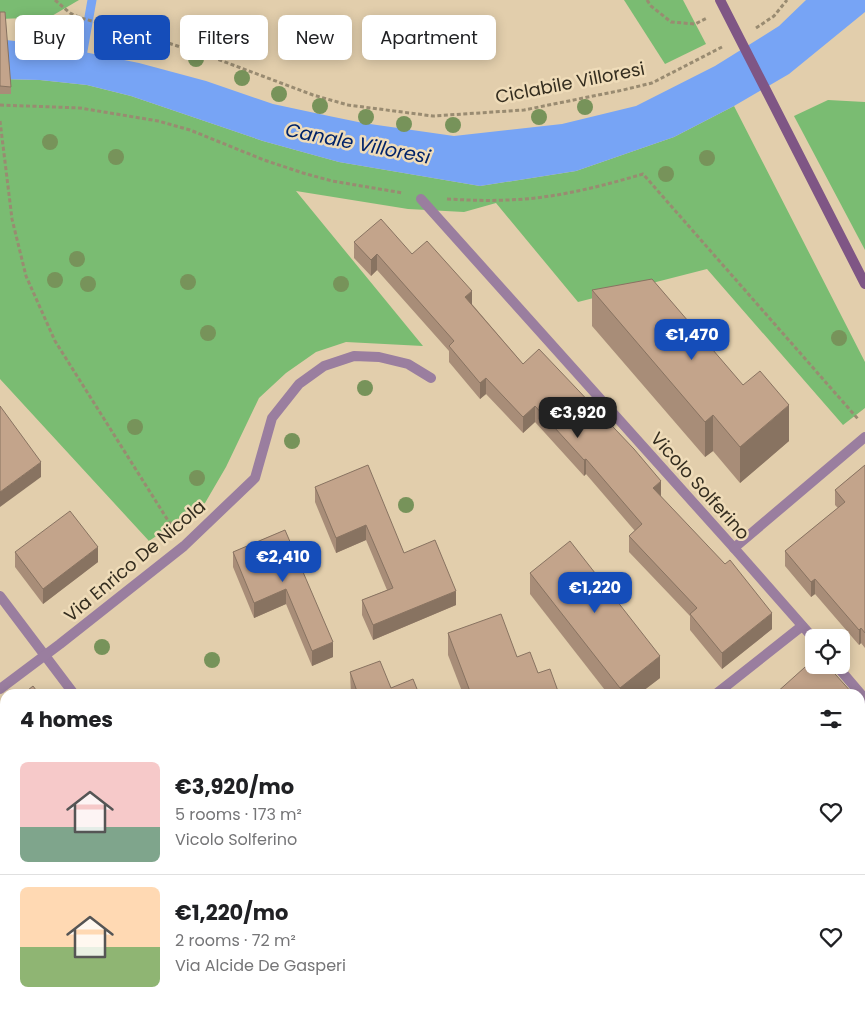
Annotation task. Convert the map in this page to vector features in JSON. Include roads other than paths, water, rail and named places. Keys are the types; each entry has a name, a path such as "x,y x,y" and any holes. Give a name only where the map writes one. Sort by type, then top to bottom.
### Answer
{"main road":[{"path":"720,0 865,284"}],"street":[{"name":"Vicolo Solferino","path":"421,199 805,629"},
{"name":"Via Enrico De Nicola","path":"0,689 45,656 184,546 255,478 272,418 299,384 324,366 354,356 379,357 408,364 431,378"},
{"path":"734,548 865,437"},
{"path":"0,596 70,689"},
{"path":"722,689 802,626"},
{"path":"844,674 856,689"}],"water":[{"name":"Canale Villoresi","path":"806,0 865,0 865,12 789,74 734,106 674,137 576,171 480,186 339,162 263,141 131,96 87,85 40,80 0,79 6,40 15,41 15,60 84,60 84,52 94,54 94,60 124,60 139,63 206,81 273,104 363,123 454,136 562,124 636,106 715,66 779,26"}],"waterway":[{"path":"81,62 92,0"}]}
